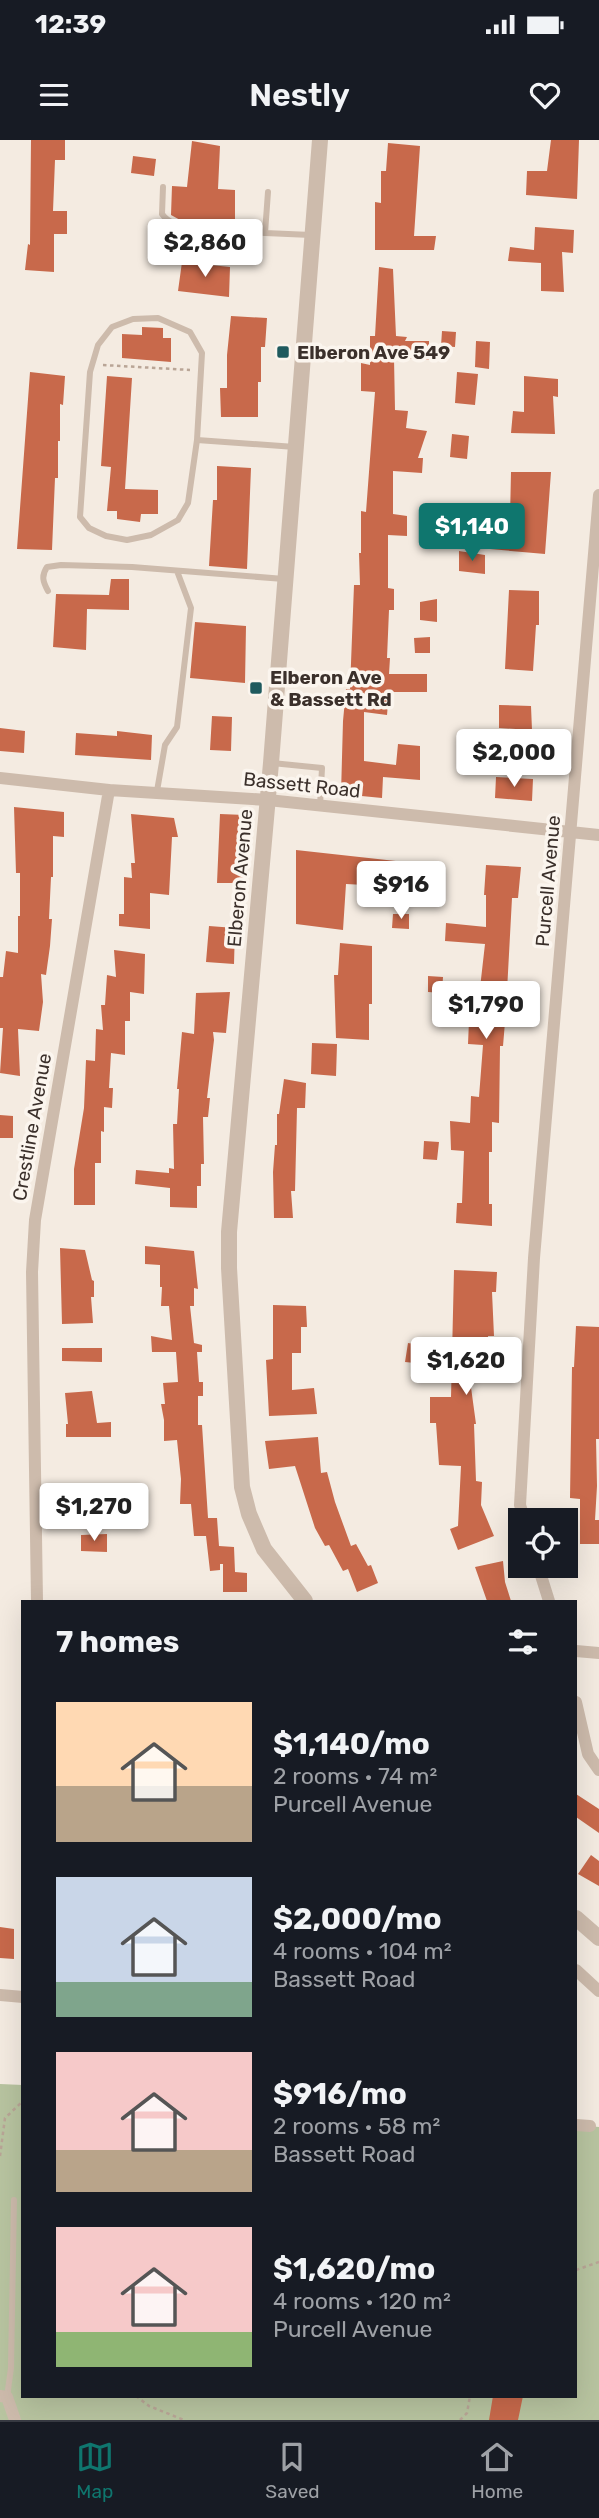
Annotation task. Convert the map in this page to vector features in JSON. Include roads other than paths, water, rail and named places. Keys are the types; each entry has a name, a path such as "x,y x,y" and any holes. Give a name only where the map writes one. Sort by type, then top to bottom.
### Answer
{"street":[{"name":"Elberon Avenue","path":"304,1600 264,1549 248,1514 242,1487 229,1232 268,800 320,140"},
{"name":"Purcell Avenue","path":"521,1508 534,1258 599,495"},
{"name":"Bassett Road","path":"0,779 109,790 268,800 599,835"},
{"name":"Crestline Avenue","path":"37,1600 32,1272 36,1220 109,790"},
{"path":"542,1578 549,1600"},
{"path":"577,1651 599,1653"},
{"path":"577,1706 588,1754 599,1770"},
{"path":"577,1920 599,1938"},
{"path":"577,1971 599,1991"},
{"path":"0,1995 21,1997"},
{"path":"577,2125 590,2126"},
{"path":"4,2396 15,2420"}],"lane":[{"path":"163,187 162,214 173,225 191,229 313,235"},
{"path":"265,233 268,192"},
{"path":"158,318 190,332 202,353 197,440 188,503 178,520 151,535 127,540 106,536 89,528 80,517 93,364 98,345 113,327 133,319 158,318"},
{"path":"197,440 297,447"},
{"path":"48,591 43,581 43,573 47,568 61,565 286,579"},
{"path":"157,791 165,745 177,727 191,608 177,571"},
{"path":"271,763 323,768 320,806"},
{"path":"4,2396 11,2368 14,2200"}],"place":[{"name":"Elberon Ave 549","path":"283,352"},
{"name":"Elberon Ave & Bassett Rd","path":"256,688"}]}
